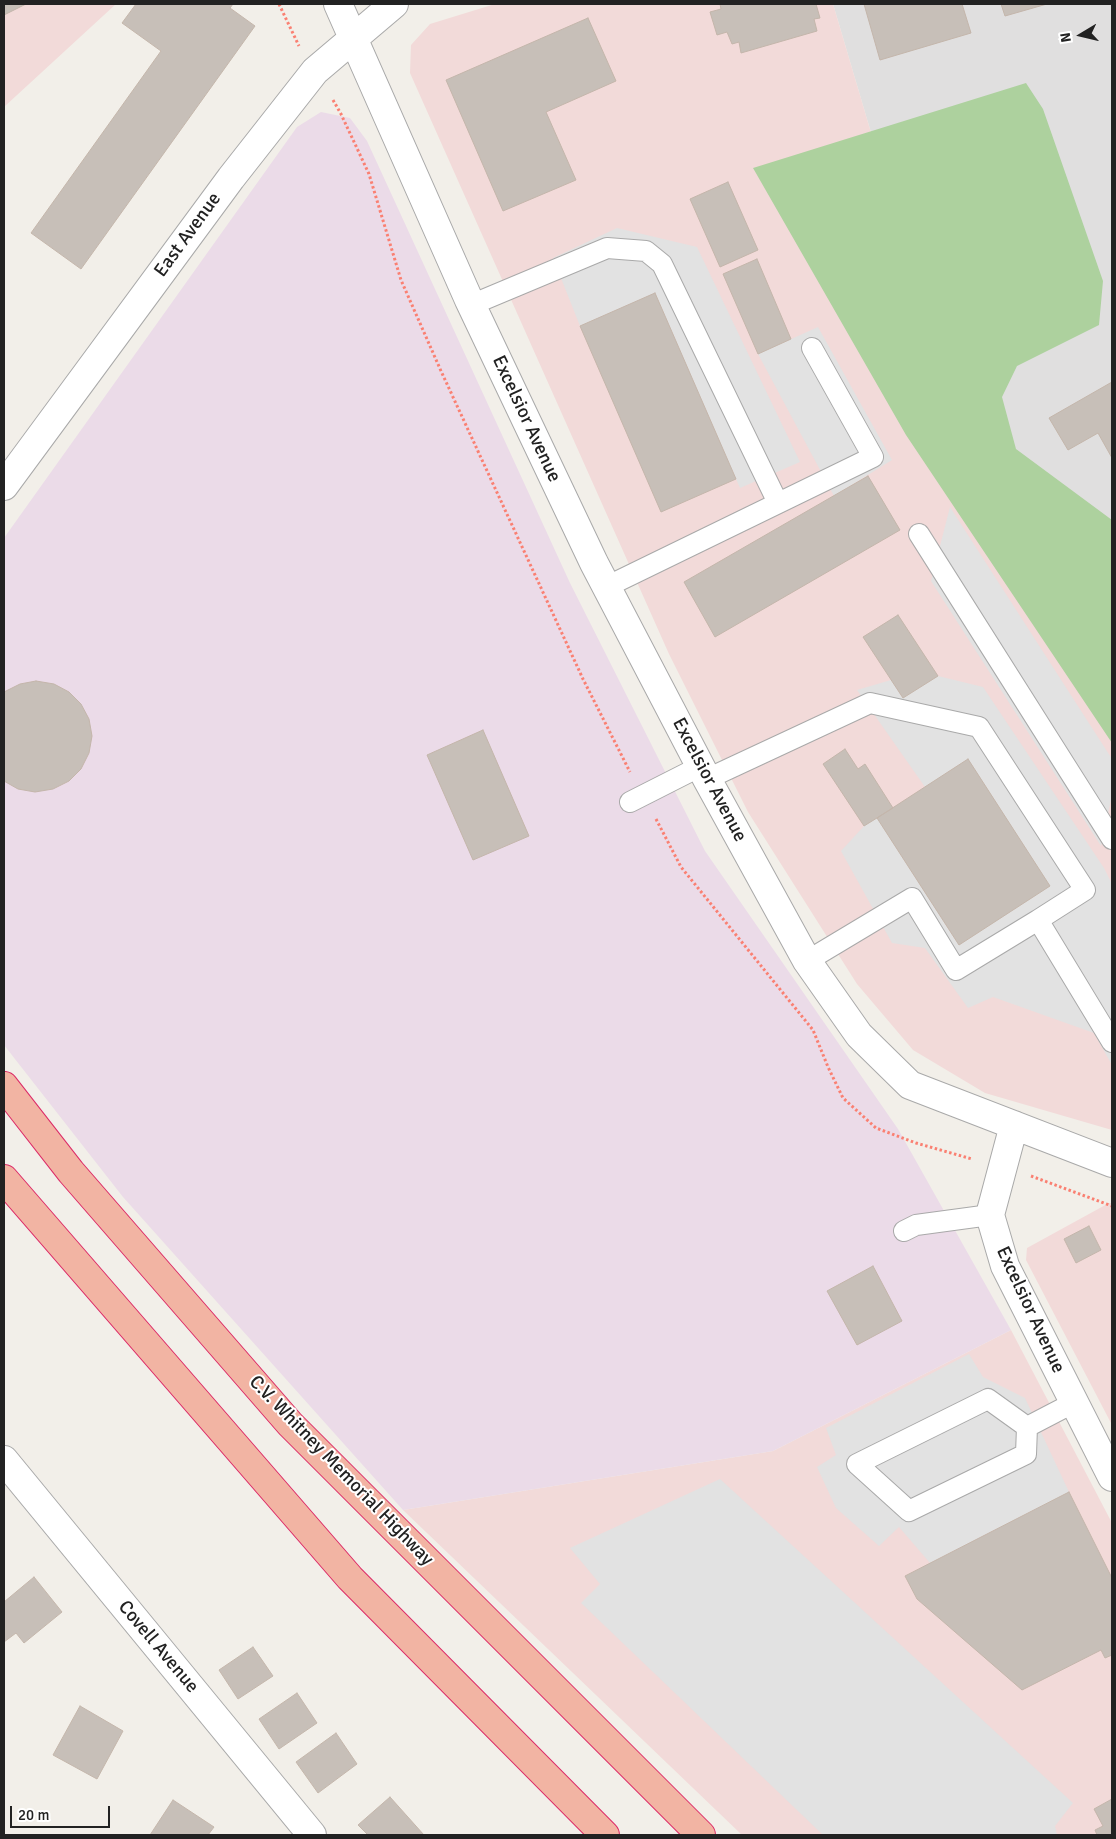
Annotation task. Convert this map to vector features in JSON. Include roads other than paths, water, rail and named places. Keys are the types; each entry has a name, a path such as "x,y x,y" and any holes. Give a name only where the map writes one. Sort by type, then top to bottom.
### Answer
{"highway":[{"name":"C.V. Whitney Memorial Highway","path":"4,1086 71,1172 290,1424 701,1835"},
{"path":"4,1179 350,1578 605,1835"}],"street":[{"name":"Excelsior Avenue","path":"338,4 471,305 594,563 704,773 807,961 859,1035 910,1085 1112,1163"},
{"name":"East Avenue","path":"4,486 231,178 315,71 394,4"},
{"path":"990,1215 1014,1125"},
{"name":"Excelsior Avenue","path":"990,1215 1005,1266 1112,1476"},
{"name":"Covell Avenue","path":"4,1460 300,1818 312,1835"}],"lane":[{"path":"471,305 607,248 646,251 662,264 778,503"},
{"path":"606,587 873,457 812,348"},
{"path":"919,534 1112,840"},
{"path":"636,799 704,773 870,703 979,726 1084,890 956,970 912,898 807,961"},
{"path":"1038,920 1112,1042"},
{"path":"904,1231 916,1225 990,1215"},
{"path":"988,1399 1028,1427 1026,1454 909,1511 857,1464 988,1399"},
{"path":"1028,1427 1075,1402"}]}
